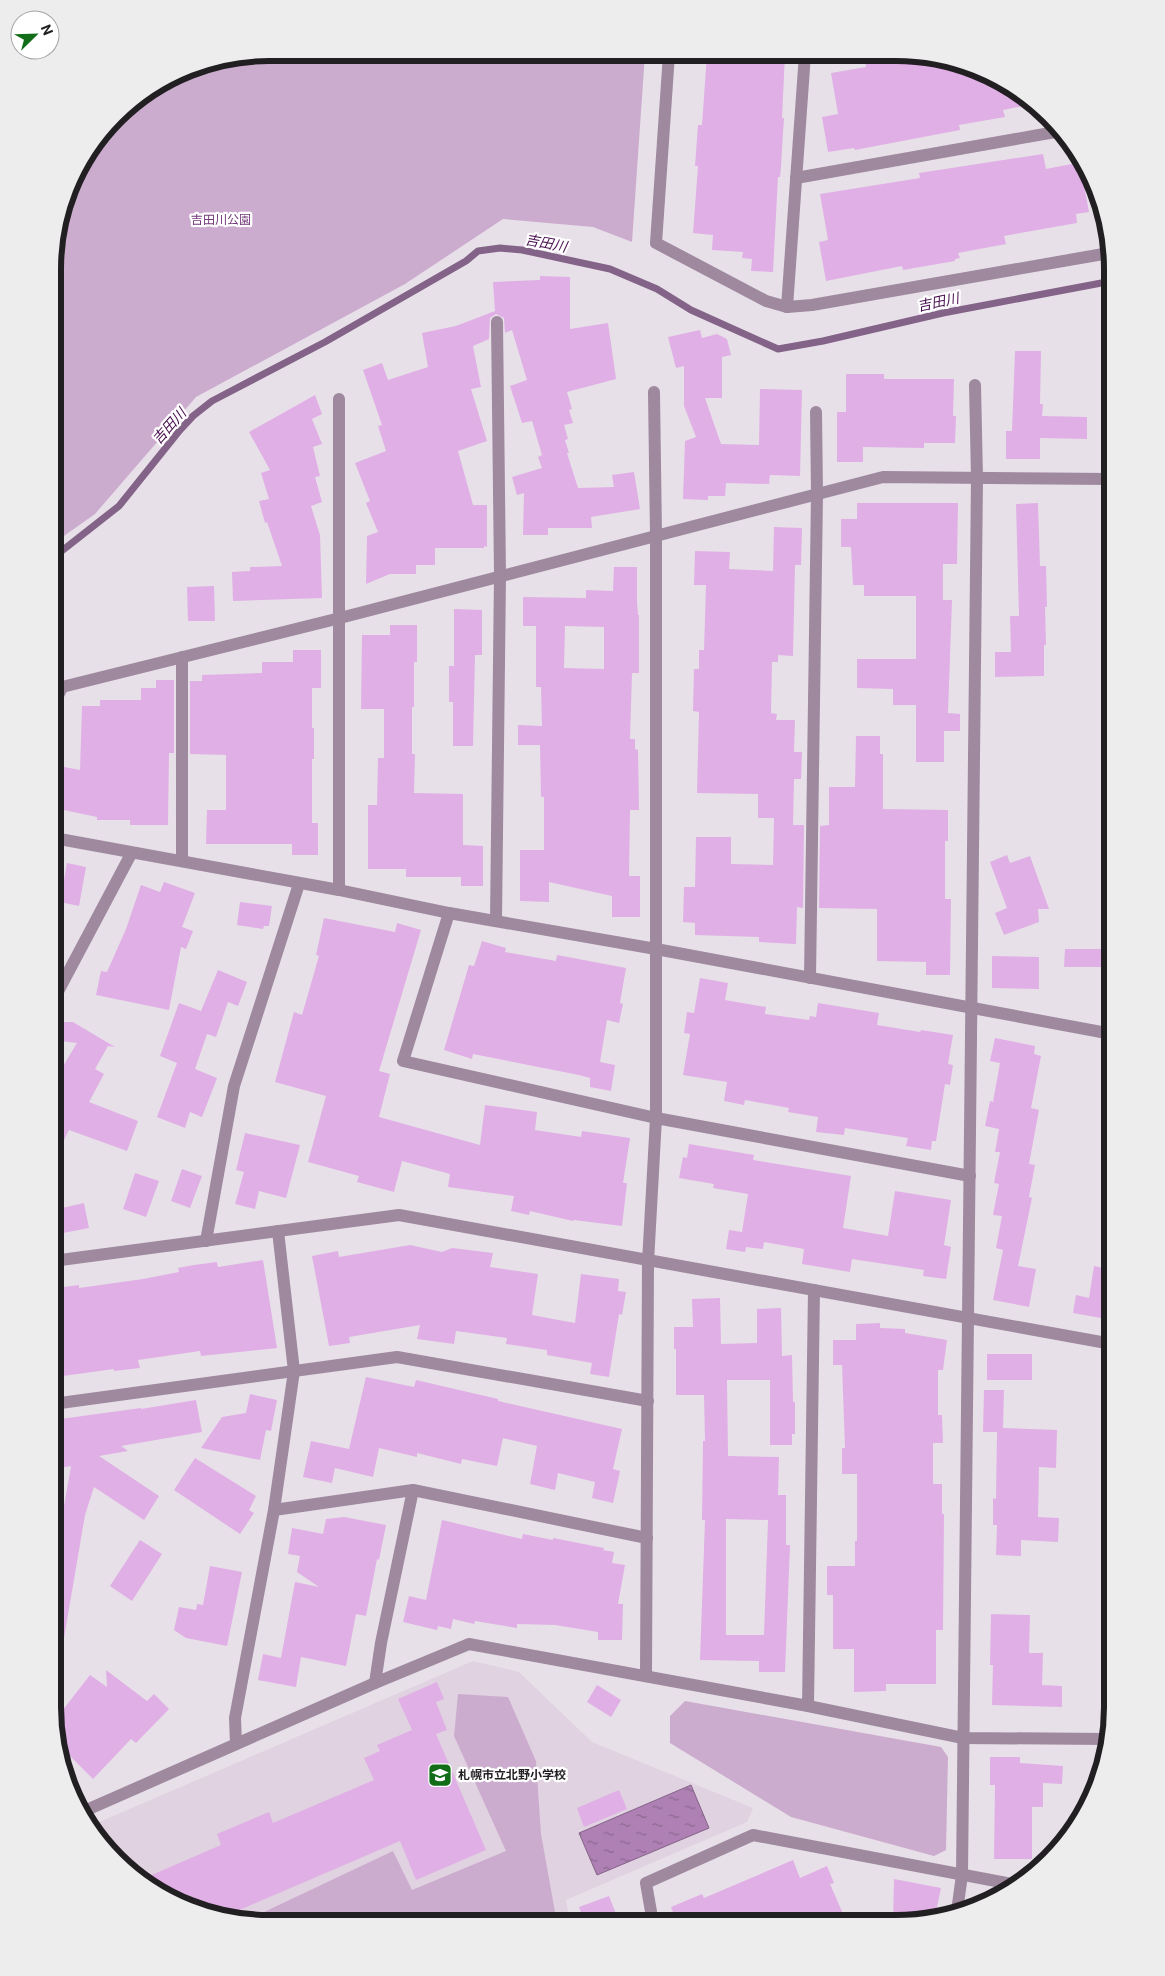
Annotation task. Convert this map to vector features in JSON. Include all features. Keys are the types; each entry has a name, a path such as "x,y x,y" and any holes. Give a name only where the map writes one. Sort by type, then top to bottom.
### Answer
{"street":[{"path":"669,61 656,243 766,301 787,307 812,305 1103,254"},
{"path":"787,307 804,61"},
{"path":"796,178 1052,133"},
{"path":"496,920 500,575 497,322"},
{"path":"958,1905 962,1875 969,1318 970,1008 977,478 975,385"},
{"path":"646,1675 648,1262 656,1118 656,536 654,392"},
{"path":"339,398 339,890"},
{"path":"810,978 817,494 816,412"},
{"path":"61,688 883,477 1104,479"},
{"path":"182,657 182,860"},
{"path":"61,839 131,854 182,860 449,913 656,949 1104,1033"},
{"path":"61,986 131,854"},
{"path":"206,1241 234,1086 299,884"},
{"path":"449,913 403,1061 656,1118 970,1176"},
{"path":"61,1260 399,1215 648,1262 1104,1343"},
{"path":"236,1744 235,1718 274,1510 294,1371 278,1231"},
{"path":"808,1706 814,1290"},
{"path":"61,1403 397,1357 648,1401"},
{"path":"274,1510 413,1490 647,1538"},
{"path":"375,1684 381,1642 413,1490"},
{"path":"89,1809 469,1644 646,1675 963,1738 1101,1739"},
{"path":"652,1915 646,1883 752,1835 1007,1882"}],"shaded area":[{"name":"札幌市立北野小学校","path":"473,1661 519,1672 592,1742 753,1808 747,1822 566,1900 569,1915 270,1915 229,1911 190,1899 154,1880 122,1854 97,1823"}],"green space":[{"name":"吉田川公園","path":"270,61 645,61 632,242 593,227 503,219 405,284 196,397 95,514 61,538 61,270 68,216 77,190 89,165 113,132 132,113 154,96 189,78 229,65"},
{"path":"458,1694 508,1697 536,1761 541,1834 556,1915 259,1914 393,1851 412,1890 506,1851 454,1736"},
{"path":"685,1701 941,1747 948,1757 946,1850 934,1856 791,1817 670,1743 670,1716"}],"water":[{"path":"691,1785 709,1828 597,1875 579,1833"}],"building":[{"path":"707,61 785,61 782,118 784,118 780,177 778,177 773,272 751,271 752,259 742,258 743,252 712,250 713,235 693,233 698,166 695,166 698,125 702,125"},
{"path":"865,62 909,62 949,68 975,77 1000,89 1024,106 1003,110 1005,117 959,125 960,130 855,150 854,148 828,152 822,117 838,114 831,73 866,67"},
{"path":"1043,154 1046,169 1075,163 1083,180 1089,212 1076,214 1077,223 1004,236 1006,244 958,253 960,258 955,259 955,261 903,270 902,266 826,281 819,242 828,240 820,194 920,178 919,173"},
{"path":"540,276 570,277 570,329 608,323 616,379 567,392 572,409 569,410 573,423 564,425 568,439 565,440 578,488 614,487 612,475 634,472 640,509 591,517 592,528 548,528 548,535 523,535 524,493 517,495 512,477 542,468 538,457 542,455 532,421 522,423 510,386 527,380 512,330 505,333 504,318 496,314 490,318 489,339 473,346 481,387 471,389 487,441 458,451 473,505 487,505 487,547 435,548 435,565 416,565 416,574 390,574 366,584 367,536 378,532 366,503 370,501 355,463 386,451 378,426 382,425 363,370 382,363 388,380 428,367 422,333 456,326 495,311 493,282 540,280"},
{"path":"700,330 702,338 717,334 727,339 731,355 722,357 722,398 705,398 721,444 759,445 760,389 802,390 800,476 770,475 769,484 726,483 725,496 708,496 708,500 683,499 685,441 696,437 684,406 684,366 676,368 668,337"},
{"path":"1015,351 1041,351 1040,404 1043,404 1042,416 1087,417 1087,439 1040,438 1040,459 1006,459 1006,431 1012,431"},
{"path":"846,374 884,374 884,379 954,379 953,416 956,416 955,443 924,443 924,448 863,447 863,462 837,462 837,412 846,412"},
{"path":"315,395 322,414 312,419 322,444 313,447 320,476 315,477 322,502 311,506 320,535 322,598 233,601 232,572 250,571 250,567 282,566 267,522 265,523 259,501 269,499 261,473 270,470 249,432"},
{"path":"857,503 958,503 957,564 943,564 943,600 952,600 948,713 960,714 960,731 944,731 944,762 916,762 916,705 893,705 893,689 857,688 857,659 916,659 916,596 864,596 864,585 853,585 851,547 841,547 841,519 857,519"},
{"path":"1038,503 1040,566 1046,566 1047,607 1045,607 1046,645 1044,645 1044,676 995,677 995,652 1011,652 1010,616 1019,616 1016,504"},
{"path":"774,527 802,528 801,565 795,565 793,656 778,655 778,662 772,662 771,713 777,714 776,720 795,720 794,752 802,752 801,779 794,779 793,825 804,825 803,908 797,907 796,944 759,942 759,937 695,935 695,923 683,922 684,887 695,887 696,837 731,837 731,864 773,865 774,818 758,818 758,794 697,793 699,712 693,711 694,669 699,669 699,650 704,650 706,585 694,585 695,551 730,552 729,569 773,571"},
{"path":"614,567 637,567 639,673 632,673 630,739 635,739 635,749 638,750 639,810 630,810 629,876 640,876 640,917 612,917 612,896 549,882 549,902 520,901 520,850 544,850 544,797 541,797 540,745 518,745 518,725 542,726 541,687 536,687 536,626 523,626 523,597 586,598 586,590 613,591","holes":["565,626 604,627 604,669 564,668"]},
{"path":"214,586 215,621 188,621 187,587"},
{"path":"454,609 482,610 482,655 475,655 473,746 453,746 453,702 449,702 449,666 454,666"},
{"path":"390,625 417,625 417,662 414,662 414,707 412,707 412,754 415,754 414,793 463,794 463,845 483,846 483,886 461,886 461,877 406,877 406,869 368,869 368,805 377,805 378,758 384,758 384,709 361,709 362,635 390,635"},
{"path":"293,650 321,650 321,688 312,688 314,759 312,759 312,823 318,823 318,855 292,855 292,844 206,844 207,810 226,810 226,755 190,754 190,681 202,681 202,675 262,673 262,662 293,662"},
{"path":"156,680 174,680 174,753 169,753 168,825 130,825 130,820 97,820 97,817 61,809 61,766 80,770 82,706 100,706 100,700 141,700 141,688 156,688"},
{"path":"856,736 880,736 880,754 883,754 883,809 948,810 948,841 945,841 945,899 951,899 950,975 926,975 926,962 877,961 877,909 819,908 820,826 829,825 829,787 855,787"},
{"path":"1007,855 1010,863 1030,856 1049,909 1038,909 1039,922 1004,935 995,913 1007,908 990,862"},
{"path":"67,863 86,867 79,906 61,902"},
{"path":"164,882 195,893 182,927 193,931 186,949 181,947 169,1010 96,995 101,971 107,972 126,929 141,885 160,892"},
{"path":"240,902 272,906 269,926 264,926 263,929 237,925"},
{"path":"324,918 395,932 397,923 421,930 379,1071 390,1074 379,1117 480,1145 485,1105 537,1112 535,1130 581,1137 582,1131 630,1138 623,1183 627,1183 622,1226 573,1221 530,1211 529,1215 511,1211 514,1196 448,1187 450,1174 402,1161 394,1192 357,1182 359,1176 308,1162 326,1096 275,1082 294,1012 302,1015 319,956 316,955"},
{"path":"482,941 506,948 505,952 556,961 557,955 626,968 620,1003 623,1004 619,1023 607,1020 600,1062 615,1065 611,1091 590,1087 590,1078 579,1075 473,1054 472,1059 444,1050 469,965 474,966"},
{"path":"1065,949 1104,949 1104,967 1064,967"},
{"path":"992,956 1039,957 1039,989 992,988"},
{"path":"218,970 247,982 238,1006 228,1002 216,1037 207,1034 195,1069 217,1078 202,1117 190,1112 185,1128 157,1117 177,1063 160,1056 179,1003 201,1011"},
{"path":"700,978 728,983 725,1000 766,1007 765,1014 809,1020 810,1016 816,1017 818,1003 879,1013 877,1025 953,1035 948,1064 953,1065 950,1085 945,1084 936,1141 932,1141 931,1150 906,1146 908,1138 845,1128 844,1135 816,1132 818,1117 788,1112 789,1108 745,1100 744,1105 724,1101 727,1082 683,1075 690,1034 684,1033 687,1012 694,1013"},
{"path":"61,1022 73,1022 115,1047 108,1046 95,1069 104,1074 89,1102 138,1121 127,1151 69,1130 61,1146 61,1070 77,1043 61,1041"},
{"path":"995,1038 1035,1046 1034,1054 1041,1056 1031,1108 1039,1110 1029,1164 1035,1165 1029,1197 1032,1198 1018,1266 1036,1269 1029,1307 993,1300 1003,1250 996,1248 1002,1216 993,1215 999,1184 994,1183 1000,1152 995,1152 999,1129 985,1126 990,1101 993,1102 1000,1063 990,1061"},
{"path":"245,1133 300,1145 286,1198 259,1191 255,1209 235,1204 244,1172 236,1170"},
{"path":"689,1144 754,1155 753,1160 851,1176 843,1228 888,1236 895,1191 951,1200 944,1245 951,1247 946,1279 923,1276 924,1270 852,1259 850,1272 802,1264 804,1249 764,1242 763,1249 746,1247 745,1252 726,1249 729,1230 742,1232 748,1194 713,1188 714,1184 679,1178 683,1157 687,1158"},
{"path":"182,1169 202,1176 190,1208 171,1201"},
{"path":"135,1173 159,1181 146,1217 123,1209"},
{"path":"84,1203 89,1228 63,1233 61,1208"},
{"path":"410,1245 442,1252 452,1248 493,1253 490,1267 538,1274 532,1315 575,1323 581,1274 619,1279 618,1291 626,1292 622,1315 619,1314 609,1377 590,1374 592,1363 547,1355 547,1350 506,1344 507,1338 456,1331 454,1344 417,1339 420,1325 349,1337 350,1343 329,1346 312,1256 338,1251 339,1257"},
{"path":"263,1260 277,1348 201,1356 200,1351 138,1360 140,1368 114,1371 114,1369 63,1376 61,1359 61,1333 63,1333 61,1287 79,1285 79,1288 143,1279 179,1272 178,1268 217,1262 218,1267"},
{"path":"1094,1266 1104,1268 1104,1319 1073,1313 1076,1295 1089,1298"},
{"path":"720,1298 721,1344 757,1343 757,1309 781,1308 782,1356 792,1355 795,1434 792,1434 792,1445 770,1445 770,1380 727,1380 728,1456 779,1457 778,1495 786,1495 786,1545 790,1545 785,1672 759,1672 759,1661 700,1660 705,1520 702,1520 703,1441 705,1441 704,1395 676,1395 676,1349 674,1349 674,1327 693,1327 692,1299","holes":["726,1519 768,1520 764,1635 726,1635"]},
{"path":"880,1323 880,1328 905,1329 905,1333 947,1340 943,1370 938,1370 938,1415 942,1415 943,1443 933,1443 933,1484 942,1484 942,1514 944,1514 943,1630 936,1630 936,1684 886,1684 886,1691 854,1692 854,1649 833,1649 833,1595 827,1595 827,1566 855,1566 855,1541 857,1541 857,1474 842,1474 842,1448 845,1448 842,1365 833,1365 833,1340 856,1340 856,1324"},
{"path":"987,1354 1032,1354 1032,1380 987,1380"},
{"path":"366,1377 414,1387 416,1380 622,1429 613,1469 620,1471 613,1503 592,1498 595,1482 558,1473 555,1490 530,1484 537,1446 503,1438 497,1466 462,1459 461,1464 417,1453 417,1457 379,1448 373,1477 335,1468 332,1483 303,1477 311,1441 349,1449"},
{"path":"984,1390 1004,1390 1003,1428 1057,1430 1056,1468 1039,1467 1038,1517 1059,1518 1058,1542 1021,1540 1021,1556 996,1555 997,1525 993,1525 993,1498 996,1499 997,1432 983,1432"},
{"path":"250,1394 277,1400 271,1431 266,1430 260,1460 201,1448 222,1417 246,1413"},
{"path":"196,1400 202,1432 121,1446 128,1451 99,1456 159,1496 144,1520 94,1487 85,1515 63,1644 61,1644 61,1523 71,1466 61,1468 61,1419"},
{"path":"195,1458 256,1496 249,1510 254,1513 240,1534 174,1490"},
{"path":"344,1517 386,1525 366,1616 356,1614 346,1666 301,1657 296,1687 258,1680 263,1654 281,1658 295,1582 319,1587 297,1572 300,1556 288,1554 292,1528 323,1534 326,1519"},
{"path":"442,1520 522,1539 523,1534 553,1540 553,1538 604,1548 603,1550 614,1552 612,1563 625,1565 618,1604 623,1604 622,1640 598,1640 598,1632 555,1625 517,1624 517,1628 475,1621 474,1624 453,1619 451,1629 438,1626 437,1630 403,1622 409,1596 426,1600"},
{"path":"140,1540 162,1554 132,1601 110,1586"},
{"path":"210,1566 242,1572 227,1646 186,1638 174,1630 179,1607 196,1610 197,1604 203,1605"},
{"path":"991,1614 1030,1615 1029,1653 1043,1653 1042,1685 1062,1686 1062,1707 992,1705 993,1665 990,1665"},
{"path":"106,1670 147,1701 154,1694 169,1709 136,1743 131,1739 93,1779 66,1752 61,1712 90,1675 107,1687"},
{"path":"437,1682 444,1699 436,1702 447,1730 436,1734 486,1850 416,1880 400,1841 235,1912 216,1908 190,1899 165,1887 149,1876 221,1845 217,1834 269,1812 273,1823 374,1780 364,1758 380,1751 377,1745 412,1730 398,1699"},
{"path":"597,1685 621,1700 611,1717 587,1702"},
{"path":"990,1757 1020,1757 1020,1763 1063,1766 1062,1784 1043,1783 1043,1807 1032,1807 1032,1859 994,1859 995,1785 990,1785"},
{"path":"619,1790 627,1809 584,1827 577,1808"},
{"path":"793,1860 800,1878 827,1866 834,1883 830,1884 844,1915 674,1915 671,1907 702,1894 704,1898"},
{"path":"894,1879 941,1888 936,1911 893,1915"},
{"path":"609,1896 616,1915 582,1915 579,1907"}],"waterway":[{"name":"吉田川","path":"61,552 119,506 180,430 193,416 212,401 325,342 466,261 478,251 500,248 522,250 610,269 657,289 691,310 778,349 823,341 943,313 1104,283"}],"place":[{"name":"札幌市立北野小学校","path":"440,1775"}]}
